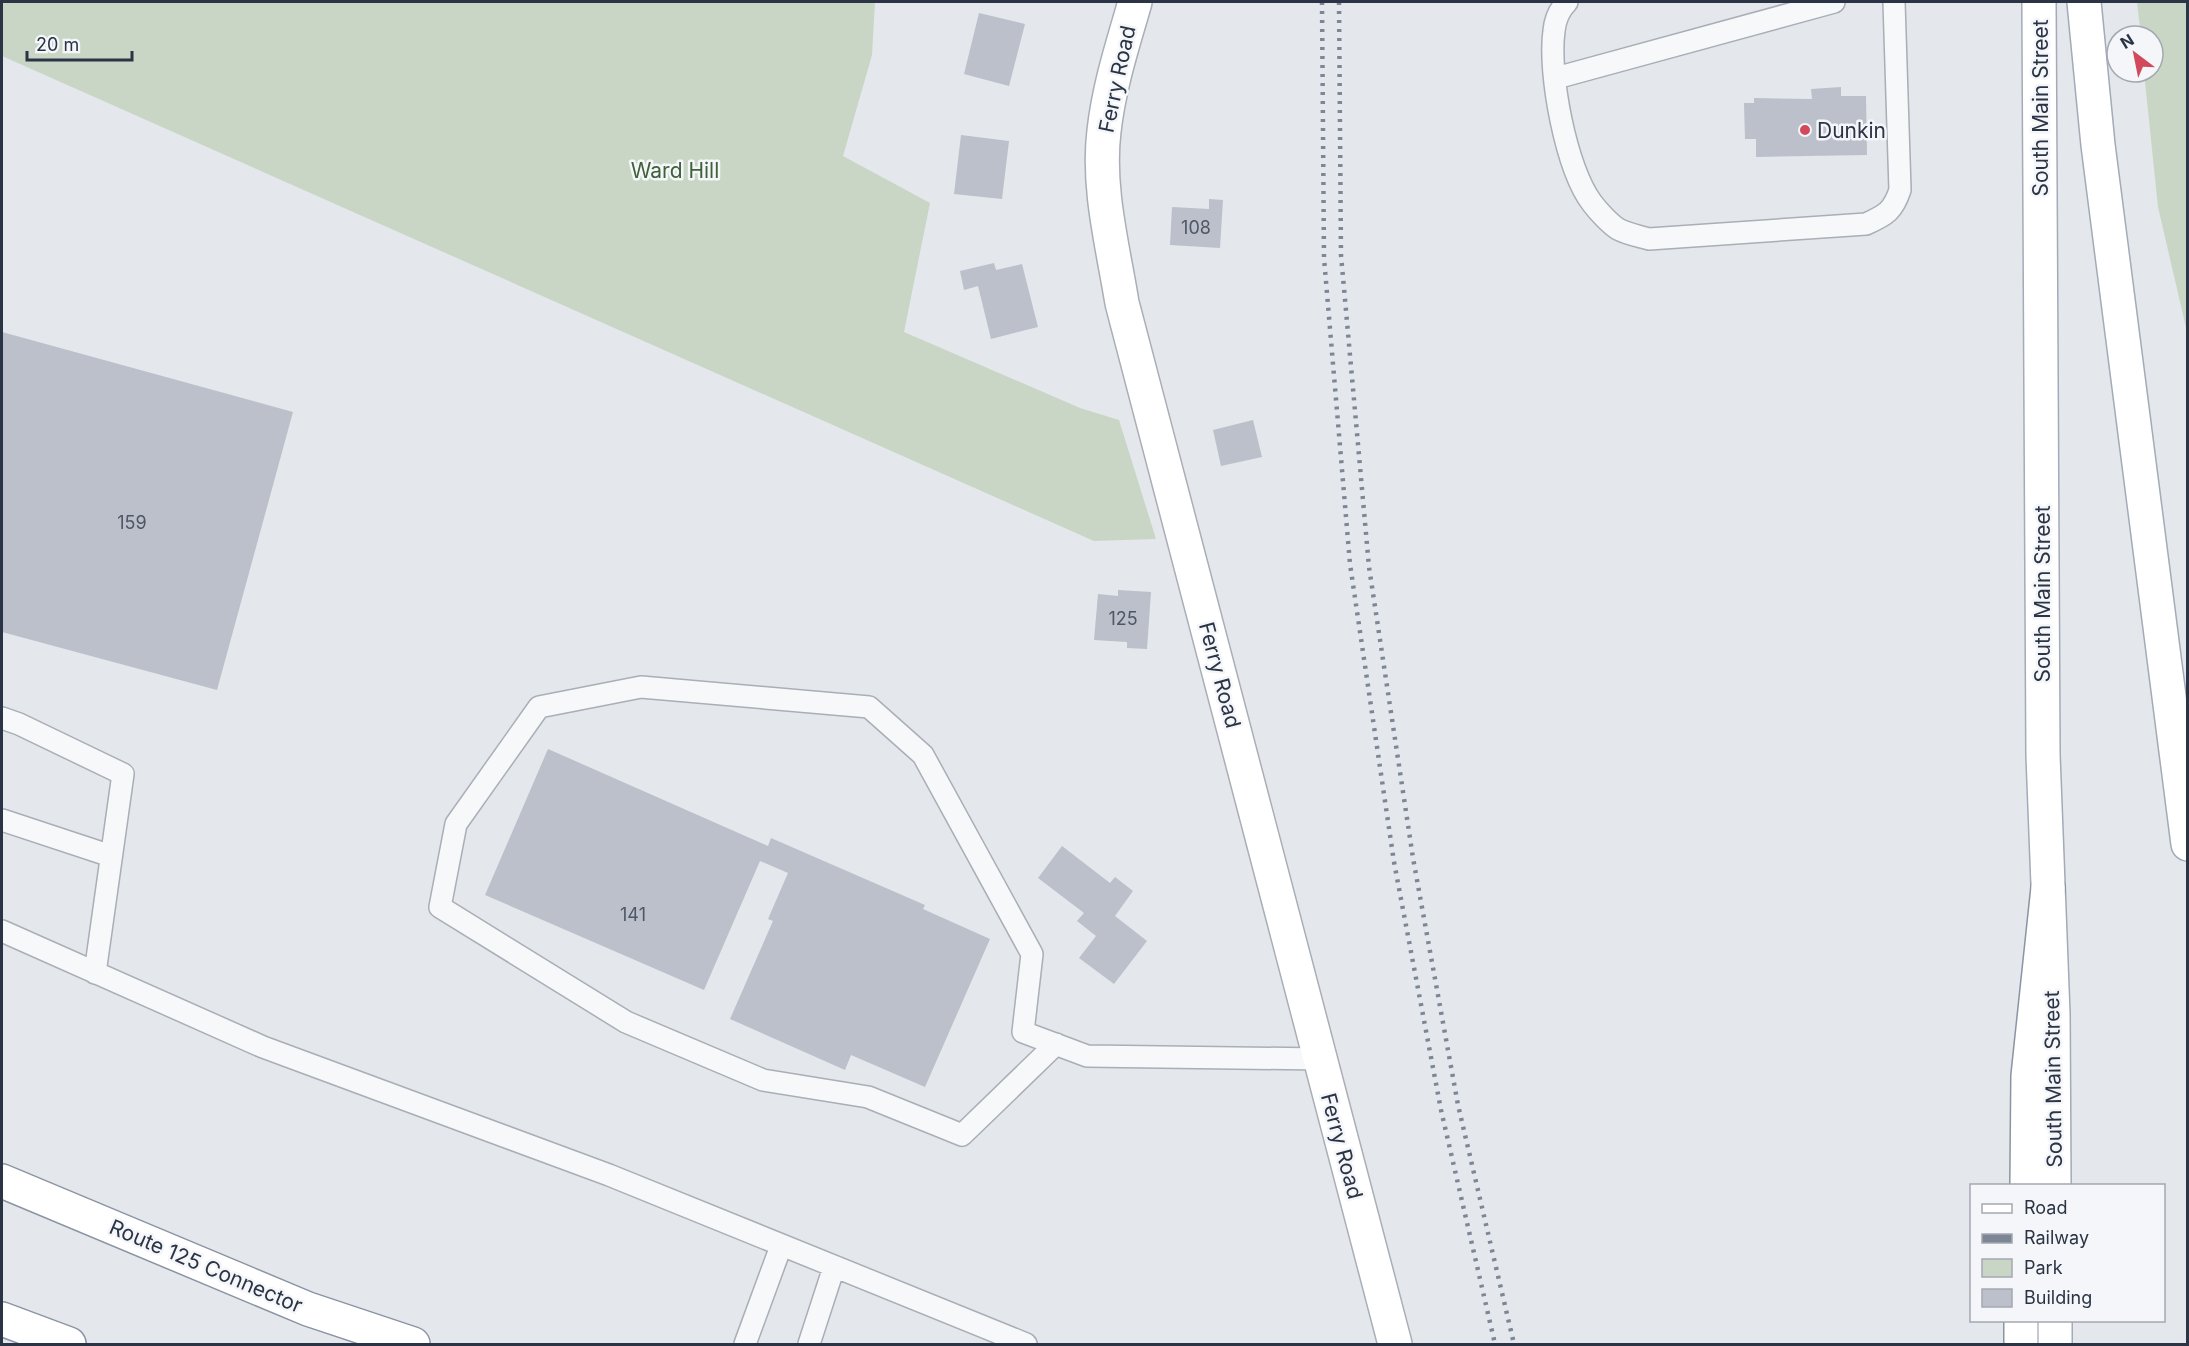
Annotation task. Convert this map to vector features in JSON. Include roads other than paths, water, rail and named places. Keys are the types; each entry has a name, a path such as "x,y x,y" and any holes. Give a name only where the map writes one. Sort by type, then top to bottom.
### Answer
{"main road":[{"name":"Ferry Road","path":"1134,2 1113,76 1104,132 1104,197 1120,291 1395,1344"},
{"name":"South Main Street","path":"2039,2 2043,755 2053,1014 2054,1184"},
{"path":"2084,2 2098,145 2187,844"},
{"path":"2027,1184 2028,1076 2048,888"},
{"name":"Route 125 Connector","path":"2,1181 308,1308 413,1344"},
{"path":"2,1319 69,1344"},
{"path":"2021,1322 2021,1344"},
{"path":"2055,1322 2055,1344"}],"lane":[{"path":"1567,2 1554,28 1552,56 1564,135 1575,172 1592,203 1617,229 1649,239 1866,224 1882,217 1895,205 1900,190 1894,2"},
{"path":"1556,78 1834,2"},
{"path":"1056,1044 962,1135 868,1097 763,1080 626,1022 440,907 456,824 539,707 641,687 869,707 923,755 1032,954 1023,1032 1056,1044 1087,1056 1320,1059"},
{"path":"2,718 123,774 96,973"},
{"path":"2,820 111,856"},
{"path":"2,931 264,1047 609,1175 1026,1344"},
{"path":"745,1344 781,1245"},
{"path":"809,1344 834,1267"}],"railway":[{"path":"1322,2 1324,258 1350,564 1394,862 1441,1110 1495,1344"},
{"path":"1339,2 1341,255 1369,567 1413,858 1458,1105 1514,1344"}],"place":[{"name":"Dunkin","path":"1805,130"}],"park label":[{"name":"Ward Hill","path":"675,170"}]}
